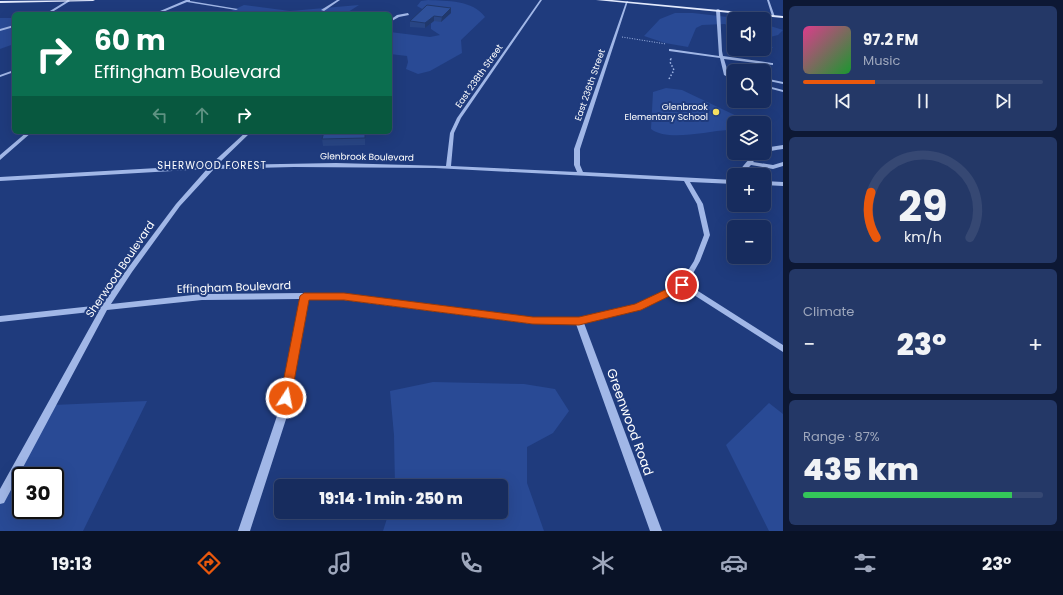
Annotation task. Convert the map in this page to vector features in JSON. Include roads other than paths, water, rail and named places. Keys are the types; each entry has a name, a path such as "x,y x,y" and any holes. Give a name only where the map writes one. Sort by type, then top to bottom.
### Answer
{"main road":[{"path":"0,2 93,0"},
{"path":"598,0 783,17"}],"street":[{"path":"323,10 339,0"},
{"name":"East 238th Street","path":"448,168 452,133 459,118 541,0"},
{"path":"768,0 774,16"},
{"path":"50,12 69,1"},
{"path":"160,12 187,1 236,9"},
{"name":"East 236th Street","path":"581,174 577,165 576,149 627,2"},
{"path":"718,10 720,51 727,76"},
{"path":"392,20 398,16 408,14"},
{"path":"0,30 12,27"},
{"path":"670,50 772,64"},
{"path":"0,76 12,71"},
{"path":"771,80 783,83"},
{"path":"771,88 783,91"},
{"path":"0,158 28,134"},
{"name":"Sherwood Boulevard","path":"0,499 105,307 178,204 213,166 246,134"},
{"path":"771,149 783,147"},
{"path":"745,168 752,160"},
{"path":"749,163 773,167 783,164"},
{"name":"Glenbrook Boulevard","path":"0,179 213,166 335,164 727,182"},
{"path":"686,180 700,204 707,235 697,261 682,285 783,349"},
{"path":"771,183 783,184"},
{"name":"Effingham Boulevard","path":"0,319 202,296 304,296 352,298 533,321 579,321 638,307 682,285"},
{"path":"244,531 283,413 304,296"},
{"name":"Greenwood Road","path":"579,321 656,531"}],"place":[{"name":"Glenbrook Elementary School","path":"716,112"}],"district":[{"name":"SHERWOOD FOREST","path":"212,165"}]}
